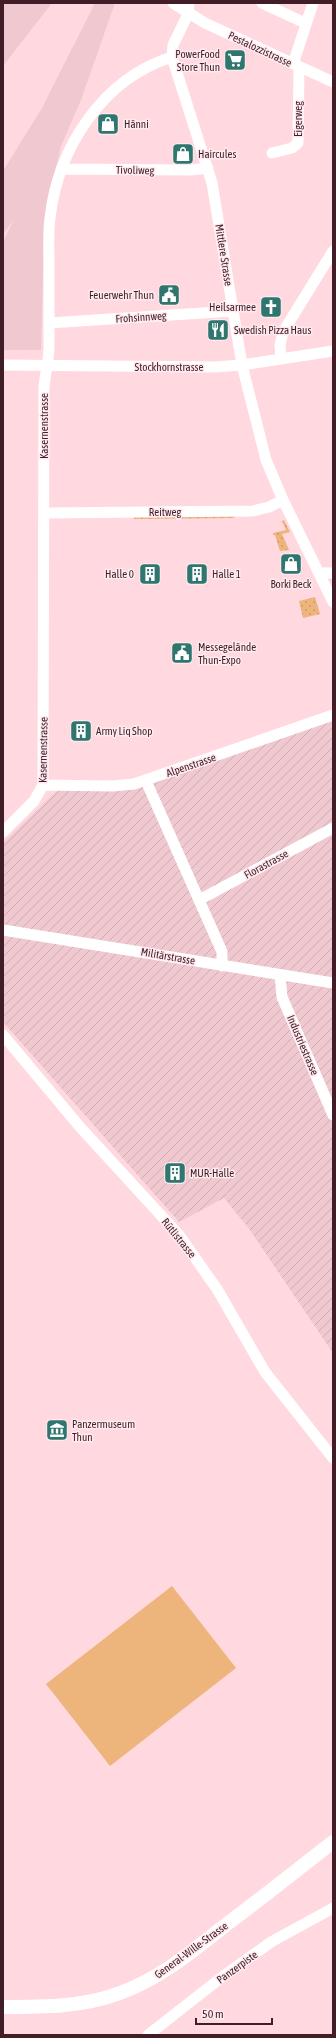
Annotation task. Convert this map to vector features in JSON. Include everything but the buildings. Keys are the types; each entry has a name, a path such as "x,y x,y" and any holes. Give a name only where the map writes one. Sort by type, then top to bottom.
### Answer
{"main road":[{"name":"General-Wille-Strasse","path":"3,2007 52,2006 81,2003 110,1996 142,1984 189,1954 333,1842"}],"street":[{"path":"172,57 173,45 189,8 173,3"},
{"path":"262,3 305,23"},
{"path":"296,65 305,23 313,3"},
{"name":"Pestalozzistrasse","path":"189,8 296,65 333,82"},
{"name":"Mittlere Strasse","path":"172,57 208,168 215,199 242,365 266,460 283,500 320,572 333,602"},
{"name":"Kasernenstrasse","path":"3,832 34,801 43,785 45,513 44,388 47,366 49,323 50,218 62,169 74,140 98,105 131,78 161,61 172,57"},
{"name":"Eigerweg","path":"272,153 292,148 298,143 296,65"},
{"name":"Tivoliweg","path":"62,169 191,170 208,168"},
{"path":"281,359 280,345 283,332 333,251"},
{"name":"Frohsinnweg","path":"49,323 233,311"},
{"name":"Stockhornstrasse","path":"3,365 192,368 242,365 333,350"},
{"name":"Reitweg","path":"45,513 253,511 269,507 283,500"},
{"path":"320,572 333,573"},
{"name":"Alpenstrasse","path":"43,785 113,786 146,781 333,715"},
{"path":"146,781 222,952 222,966"},
{"name":"Florastrasse","path":"199,900 333,828"},
{"name":"Militärstrasse","path":"3,930 333,983"},
{"name":"Industriestrasse","path":"280,975 282,997 333,1115"},
{"name":"Rütlistrasse","path":"3,1034 80,1127 179,1236 217,1289 265,1372 333,1458"},
{"name":"Panzerpiste","path":"148,2035 265,1946 333,1908"}],"shaded area":[{"path":"3,3 52,3 3,66"},
{"path":"95,3 115,3 81,100 61,146 51,191 44,237 41,350 3,350 3,242 14,219 3,234 3,171 42,108"},
{"path":"236,516 233,518 134,519 134,517"},
{"path":"284,520 290,532 282,534 289,550 280,551 273,533 286,530 282,521"},
{"path":"315,597 320,614 303,618 299,601"},
{"path":"333,715 333,1353 250,1230 224,1198 179,1222 3,1022 3,843 63,785 113,786"},
{"path":"172,1586 236,1668 110,1766 46,1684"}],"place":[{"name":"PowerFood Store Thun","path":"235,60"},
{"name":"Hänni","path":"108,124"},
{"name":"Haircules","path":"183,154"},
{"name":"Feuerwehr Thun","path":"169,295"},
{"name":"Heilsarmee","path":"271,307"},
{"name":"Swedish Pizza Haus","path":"218,330"},
{"name":"Borki Beck","path":"291,564"},
{"name":"Halle 0","path":"150,574"},
{"name":"Halle 1","path":"197,574"},
{"name":"Messegelände Thun-Expo","path":"182,653"},
{"name":"Army Liq Shop","path":"81,731"},
{"name":"MUR-Halle","path":"175,1173"},
{"name":"Panzermuseum Thun","path":"57,1430"}]}
